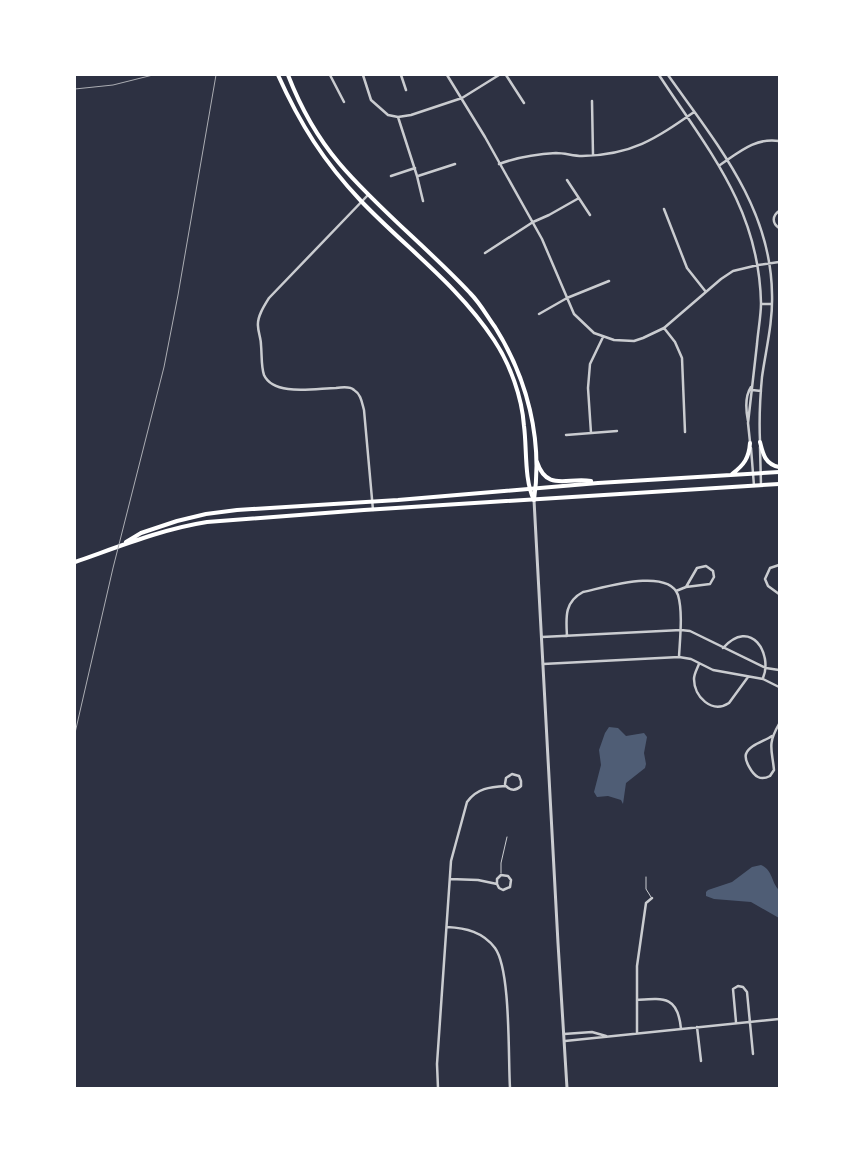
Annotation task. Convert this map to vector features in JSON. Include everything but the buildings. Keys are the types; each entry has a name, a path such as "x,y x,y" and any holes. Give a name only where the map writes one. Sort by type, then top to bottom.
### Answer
{"main road":[{"path":"278,75 289,101 322,156 361,201 459,293 500,348 515,383 524,422 528,488 534,500"},
{"path":"288,75 314,129 339,163 472,295 506,345 522,382 530,409 537,462 534,500"},
{"path":"760,442 766,461 779,467"},
{"path":"732,474 745,464 749,454 750,443"},
{"path":"537,462 542,475 550,480 578,480 598,483"},
{"path":"122,545 141,533 154,528 206,514 237,510 598,483 779,472"},
{"path":"75,562 122,545 192,524 207,522 779,484"}],"street":[{"path":"330,75 344,102"},
{"path":"363,75 371,100 388,114 398,116 411,115 462,98 499,75"},
{"path":"401,75 406,90"},
{"path":"447,75 542,239 574,314 594,333 614,340 634,341 654,334 664,328 733,271 779,262"},
{"path":"506,75 524,103"},
{"path":"659,75 720,165 746,220 758,265 761,304 748,423 754,486"},
{"path":"668,75 743,184 757,216 767,247 770,263 772,304 761,391 761,485"},
{"path":"592,101 593,155"},
{"path":"500,164 518,157 557,153 580,156 593,155 615,153 634,148 654,139 694,112"},
{"path":"398,116 418,176 423,201"},
{"path":"720,165 752,144 765,140 779,141"},
{"path":"418,176 455,164"},
{"path":"391,176 415,168"},
{"path":"567,180 590,215"},
{"path":"369,194 269,298 263,307 258,325 264,375 276,387 296,390 343,387 352,388 357,392 364,410 373,510"},
{"path":"485,253 532,222 579,198"},
{"path":"664,209 688,268 706,292"},
{"path":"779,212 774,217 779,228"},
{"path":"539,314 567,298 609,281"},
{"path":"761,304 772,304"},
{"path":"664,328 682,358 685,432"},
{"path":"591,433 588,388 590,364 603,337"},
{"path":"752,388 761,391"},
{"path":"566,435 617,431"},
{"path":"534,500 567,1088"},
{"path":"779,565 770,568 765,579 768,586 779,594"},
{"path":"676,591 686,587 710,584 714,577 713,571 706,566 697,568 686,587"},
{"path":"567,636 567,609 573,599 583,592 652,580 672,586 676,591 679,602 681,630 679,657"},
{"path":"542,637 681,630 690,632 766,668 779,670"},
{"path":"723,648 736,637 750,637 761,648 766,668 763,678"},
{"path":"543,664 679,657 691,659 713,670 763,678 779,687"},
{"path":"699,664 695,675 696,686 705,702 715,706 725,706 729,703 748,677"},
{"path":"772,736 749,749 746,753 746,761 756,776 762,778 770,776 774,770 770,747 772,736 779,724"},
{"path":"438,1088 437,1064 451,861 467,802 472,795 488,788 506,786 510,790 516,790 520,786 521,781 519,776 512,774 506,778 506,784"},
{"path":"450,879 478,880 497,884 503,890 508,889 511,885 510,878 502,875 497,879 497,884"},
{"path":"637,1033 637,966 646,903 652,898"},
{"path":"447,927 473,931 485,938 496,949 501,961 504,971 510,1088"},
{"path":"736,1022 732,994 733,989 738,986 743,987 747,992 753,1054"},
{"path":"637,1000 661,998 673,1004 678,1012 681,1029"},
{"path":"565,1041 779,1018"},
{"path":"697,1027 701,1061"},
{"path":"564,1034 592,1032 607,1036"}],"lane":[{"path":"502,875 506,837"},
{"path":"646,877 646,888 652,898"}],"water":[{"path":"609,727 618,728 626,736 644,733 647,737 644,753 645,768 626,783 623,804 621,800 608,796 597,797 594,792 601,765 599,750"},
{"path":"761,865 768,870 779,890 779,918 751,902 714,899 706,896 708,890 732,882 752,867"}],"railway":[{"path":"75,89 113,85 153,75"},
{"path":"75,733 113,568 164,367 216,75"}]}
